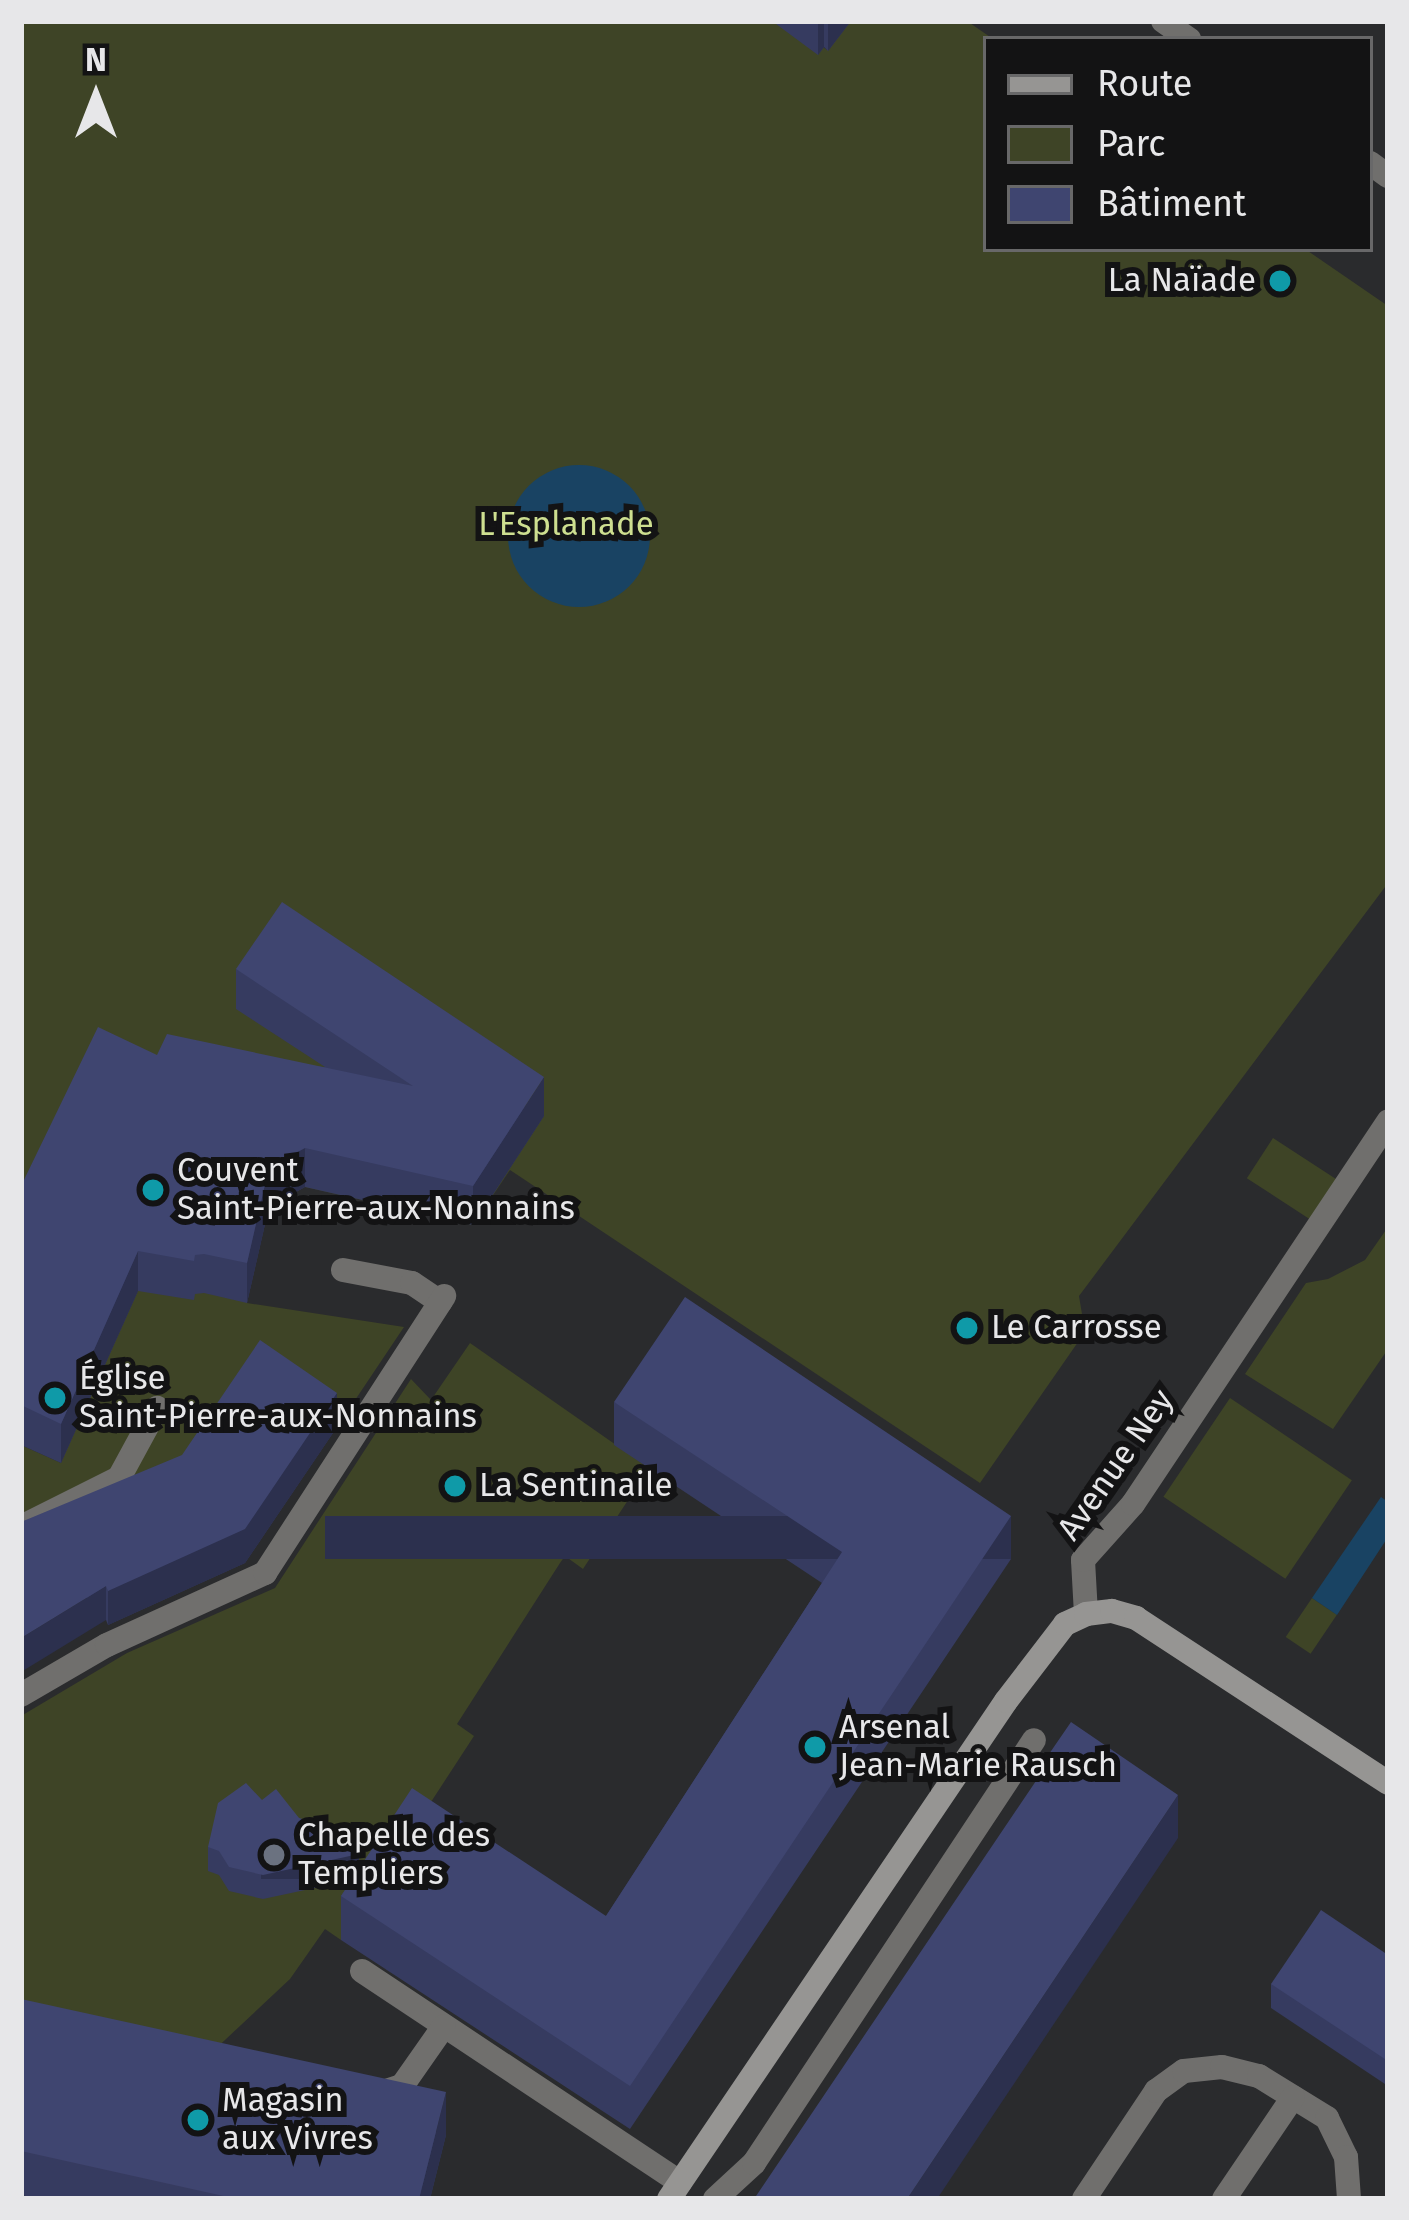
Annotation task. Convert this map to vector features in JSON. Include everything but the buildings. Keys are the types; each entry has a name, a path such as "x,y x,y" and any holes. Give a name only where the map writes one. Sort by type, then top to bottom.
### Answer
{"street":[{"name":"Avenue Ney","path":"1085,1613 1083,1560 1132,1504 1388,1121"},
{"path":"21,1695 107,1645 265,1573 442,1299 412,1283 343,1270"},
{"path":"21,1527 119,1478 157,1408"},
{"path":"362,1971 675,2191 1006,1701 1065,1624 1085,1613 1112,1611 1136,1618 1388,1783"},
{"path":"716,2199 754,2163 1034,1740"},
{"path":"362,2098 402,2086 445,2026"},
{"path":"1084,2199 1156,2091 1184,2072 1234,2069 1327,2118 1340,2137 1349,2199"},
{"path":"1224,2199 1293,2097"}],"green space":[{"name":"L'Esplanade","path":"21,21 789,21 827,50 847,21 967,21 989,36 983,36 983,252 1309,252 1388,306 1388,883 1079,1296 1085,1332 980,1483 510,1170 473,1225 270,1179 271,1206 265,1209 247,1303 404,1327 337,1427 260,1375 182,1489 21,1587 21,1445 61,1463 21,1274"},
{"path":"1273,1138 1337,1179 1311,1220 1247,1178"},
{"path":"1388,1227 1388,1349 1333,1429 1245,1374 1306,1283 1328,1279 1365,1260"},
{"path":"470,1343 649,1468 583,1569 565,1556 560,1563 457,1724 474,1736 341,1940 325,1929 290,1979 209,2055 21,2007 21,1716 127,1653 275,1588 411,1379 431,1400"},
{"path":"1230,1398 1352,1480 1285,1579 1163,1497"},
{"path":"1312,1598 1337,1615 1311,1654 1286,1637"}],"water":[{"path":"579,465 606,470 629,486 645,509 650,536 645,563 629,586 606,602 579,607 552,602 529,586 513,563 508,536 513,509 529,486 552,470"},
{"path":"1381,1497 1388,1502 1388,1537 1337,1615 1312,1598"}],"place":[{"name":"La Naïade","path":"1280,281"},
{"name":"Couvent Saint-Pierre-aux-Nonnains","path":"153,1190"},
{"name":"Le Carrosse","path":"967,1328"},
{"name":"Église Saint-Pierre-aux-Nonnains","path":"55,1398"},
{"name":"La Sentinaile","path":"455,1486"},
{"name":"Arsenal Jean-Marie Rausch","path":"815,1747"},
{"name":"Chapelle des Templiers","path":"274,1855"},
{"name":"Magasin aux Vivres","path":"198,2120"}]}
